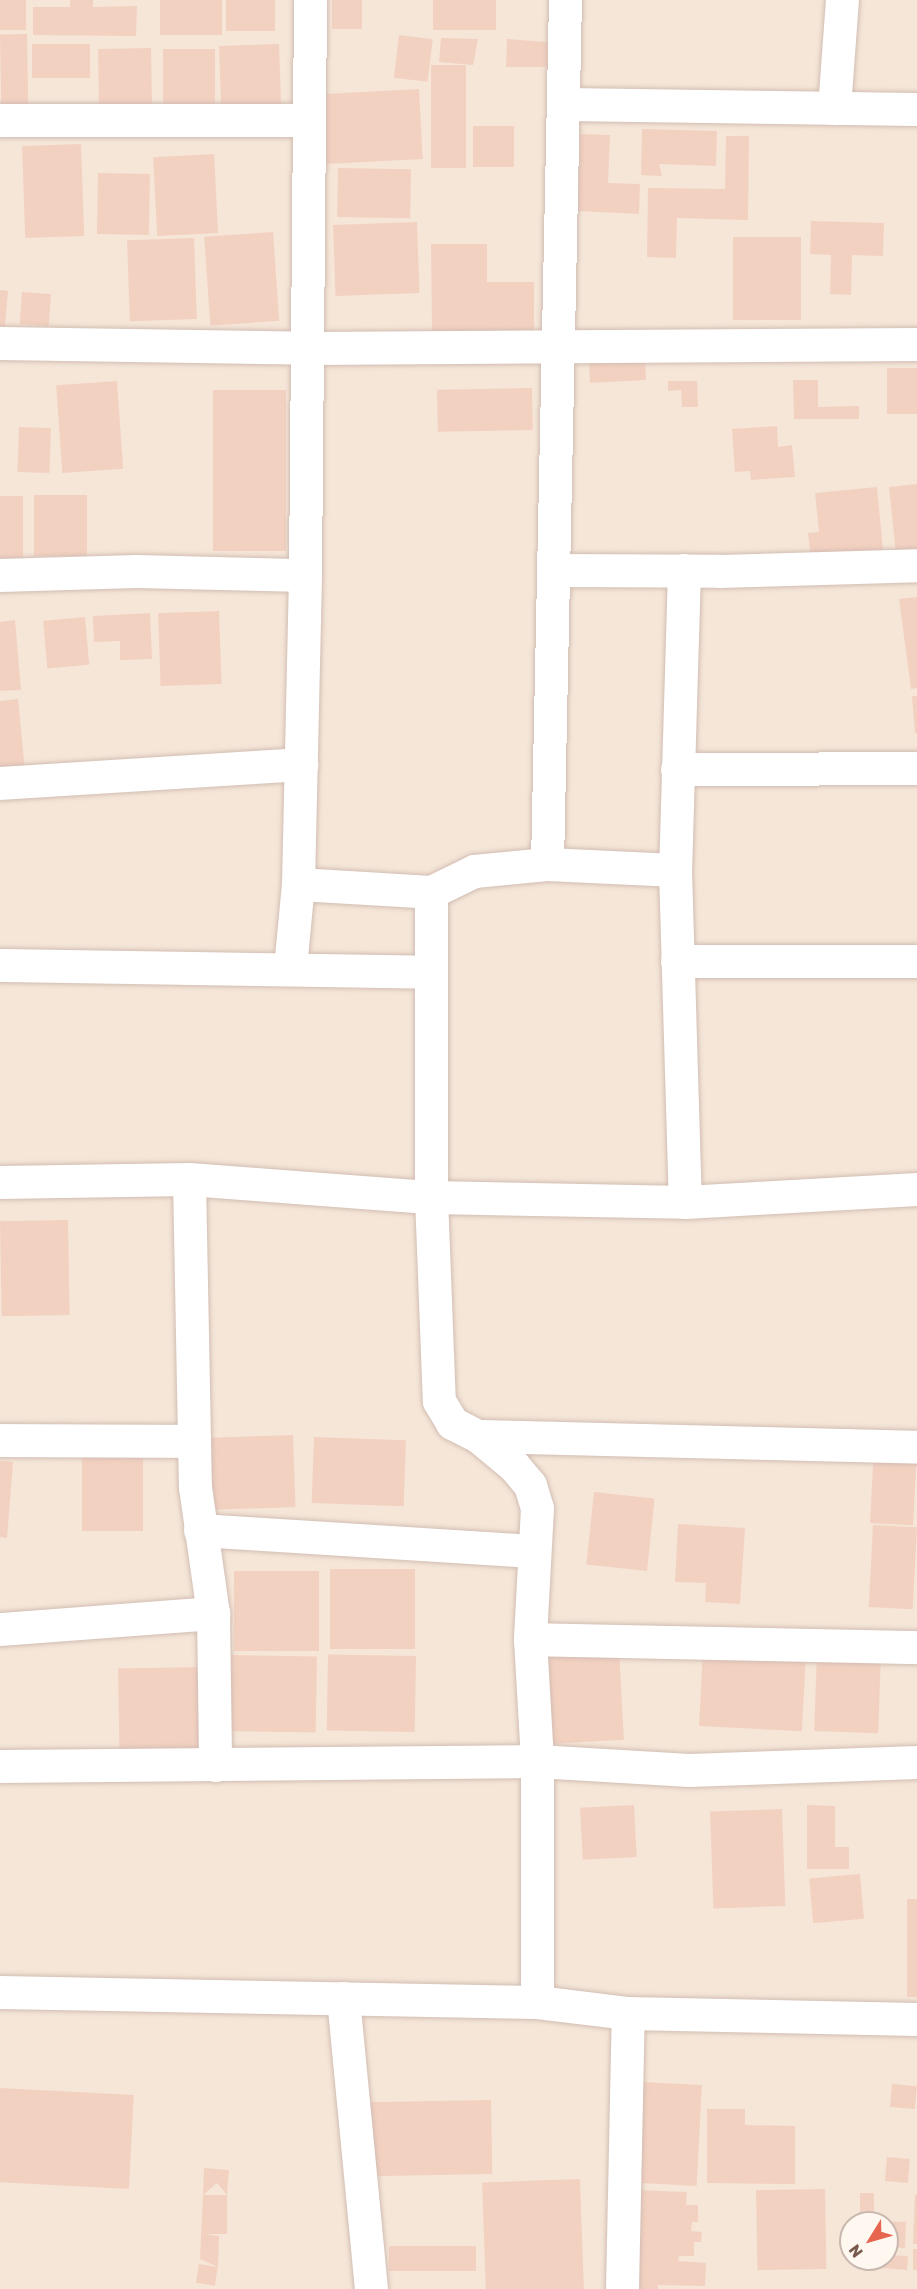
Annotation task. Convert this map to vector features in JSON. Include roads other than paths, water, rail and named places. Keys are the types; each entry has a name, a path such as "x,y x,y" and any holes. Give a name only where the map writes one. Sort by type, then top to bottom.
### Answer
{"street":[{"path":"290,967 298,884 305,575 309,348 310,0"},
{"path":"547,864 564,104 564,0"},
{"path":"834,108 842,0"},
{"path":"564,104 917,109"},
{"path":"0,120 308,120"},
{"path":"0,343 309,348 917,344"},
{"path":"554,570 917,565"},
{"path":"684,570 675,870 685,1202"},
{"path":"0,575 136,571 305,575"},
{"path":"0,783 301,764"},
{"path":"677,769 917,768"},
{"path":"298,884 431,892 474,871 547,864 675,870"},
{"path":"431,892 429,972 431,1197 439,1401 452,1424 478,1436 530,1485 537,1508 532,1551 530,1639 537,1761 537,2002"},
{"path":"677,961 917,961"},
{"path":"0,965 290,967 429,972"},
{"path":"0,1182 189,1179 431,1197 685,1202 917,1189"},
{"path":"189,1179 194,1441 200,1530 213,1613 215,1765"},
{"path":"478,1436 917,1447"},
{"path":"0,1440 194,1441"},
{"path":"200,1530 532,1551"},
{"path":"0,1629 213,1613"},
{"path":"530,1639 917,1647"},
{"path":"0,1766 537,1761 689,1770 917,1762"},
{"path":"0,1992 537,2002 628,2013 917,2019"},
{"path":"343,1998 371,2289"},
{"path":"622,2289 628,2013"}]}
